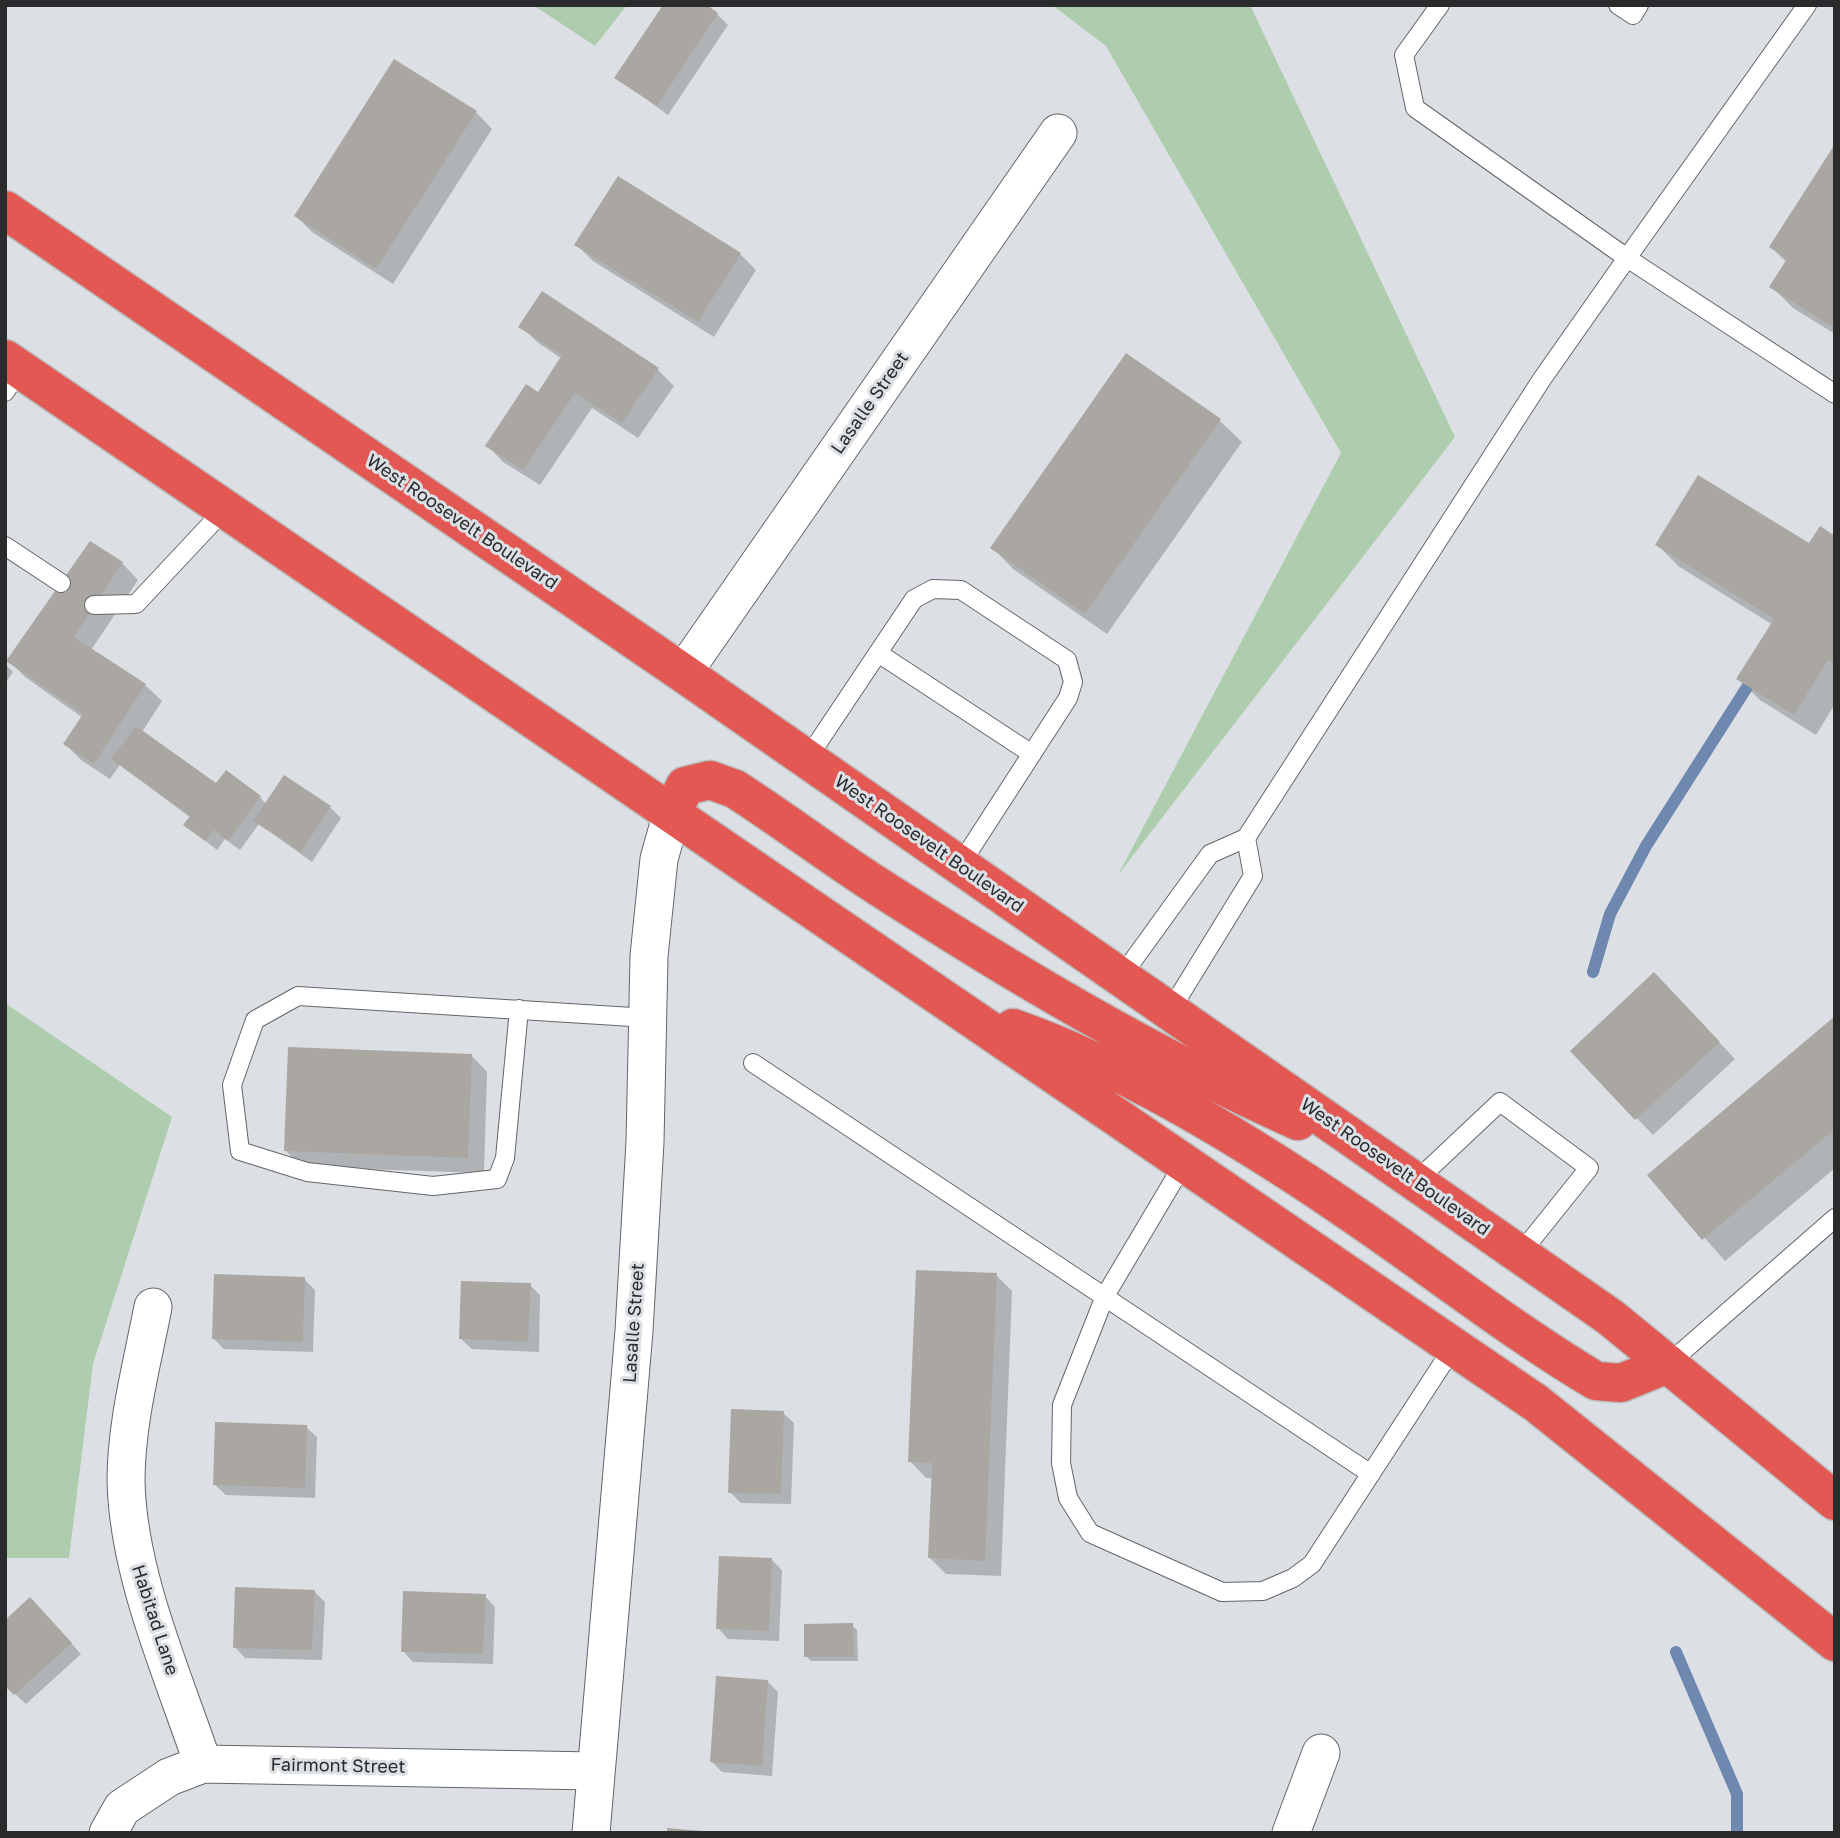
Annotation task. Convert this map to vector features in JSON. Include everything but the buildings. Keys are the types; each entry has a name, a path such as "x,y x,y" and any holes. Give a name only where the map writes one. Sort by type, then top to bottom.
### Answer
{"highway":[{"name":"West Roosevelt Boulevard","path":"5,210 683,673 1611,1317 1835,1501"},
{"path":"10,373 225,509 1536,1403 1835,1642"},
{"path":"672,813 685,786 710,780 735,789 875,884 1058,997 1227,1089 1383,1159"},
{"path":"955,1007 1043,1038 1119,1074 1202,1120 1345,1209 1596,1381 1621,1383 1668,1364"}],"street":[{"name":"Lasalle Street","path":"683,673 1058,133"},
{"name":"Lasalle Street","path":"591,1833 634,1331 645,1142 649,956 659,859 672,813"},
{"name":"Habitad Lane","path":"153,1307 130,1428 128,1495 135,1561 203,1764"},
{"path":"1291,1833 1321,1753"},
{"name":"Fairmont Street","path":"108,1833 121,1808 169,1777 203,1764 595,1771"}],"lane":[{"path":"1440,5 1404,55 1415,108 1627,258 1835,394"},
{"path":"1618,5 1633,15 1639,5"},
{"path":"1121,977 1210,854 1247,838 1542,379 1807,5"},
{"path":"94,605 135,604 225,509"},
{"path":"5,547 61,583"},
{"path":"807,759 914,599 933,589 961,590 1067,660 1073,681 1068,698 961,866"},
{"path":"878,653 1032,754"},
{"path":"1170,1011 1253,876 1247,838"},
{"path":"519,1009 505,1158 497,1179 433,1186 307,1172 240,1151 232,1085 255,1020 298,996 519,1009 648,1018"},
{"path":"753,1063 1371,1474"},
{"path":"1415,1182 1500,1102 1589,1168 1520,1254"},
{"path":"1184,1163 1105,1296 1062,1405 1061,1463 1068,1498 1090,1533 1222,1592 1263,1591 1293,1578 1312,1564 1454,1346"},
{"path":"1668,1364 1835,1218"}],"green space":[{"path":"533,5 627,5 595,46"},
{"path":"1052,5 1250,5 1455,437 1118,875 1341,453 1106,46"},
{"path":"5,1003 172,1117 93,1364 69,1558 5,1558"}],"waterway":[{"path":"1593,972 1610,914 1646,846 1756,673"},
{"path":"1676,1652 1737,1794 1737,1833"}]}
